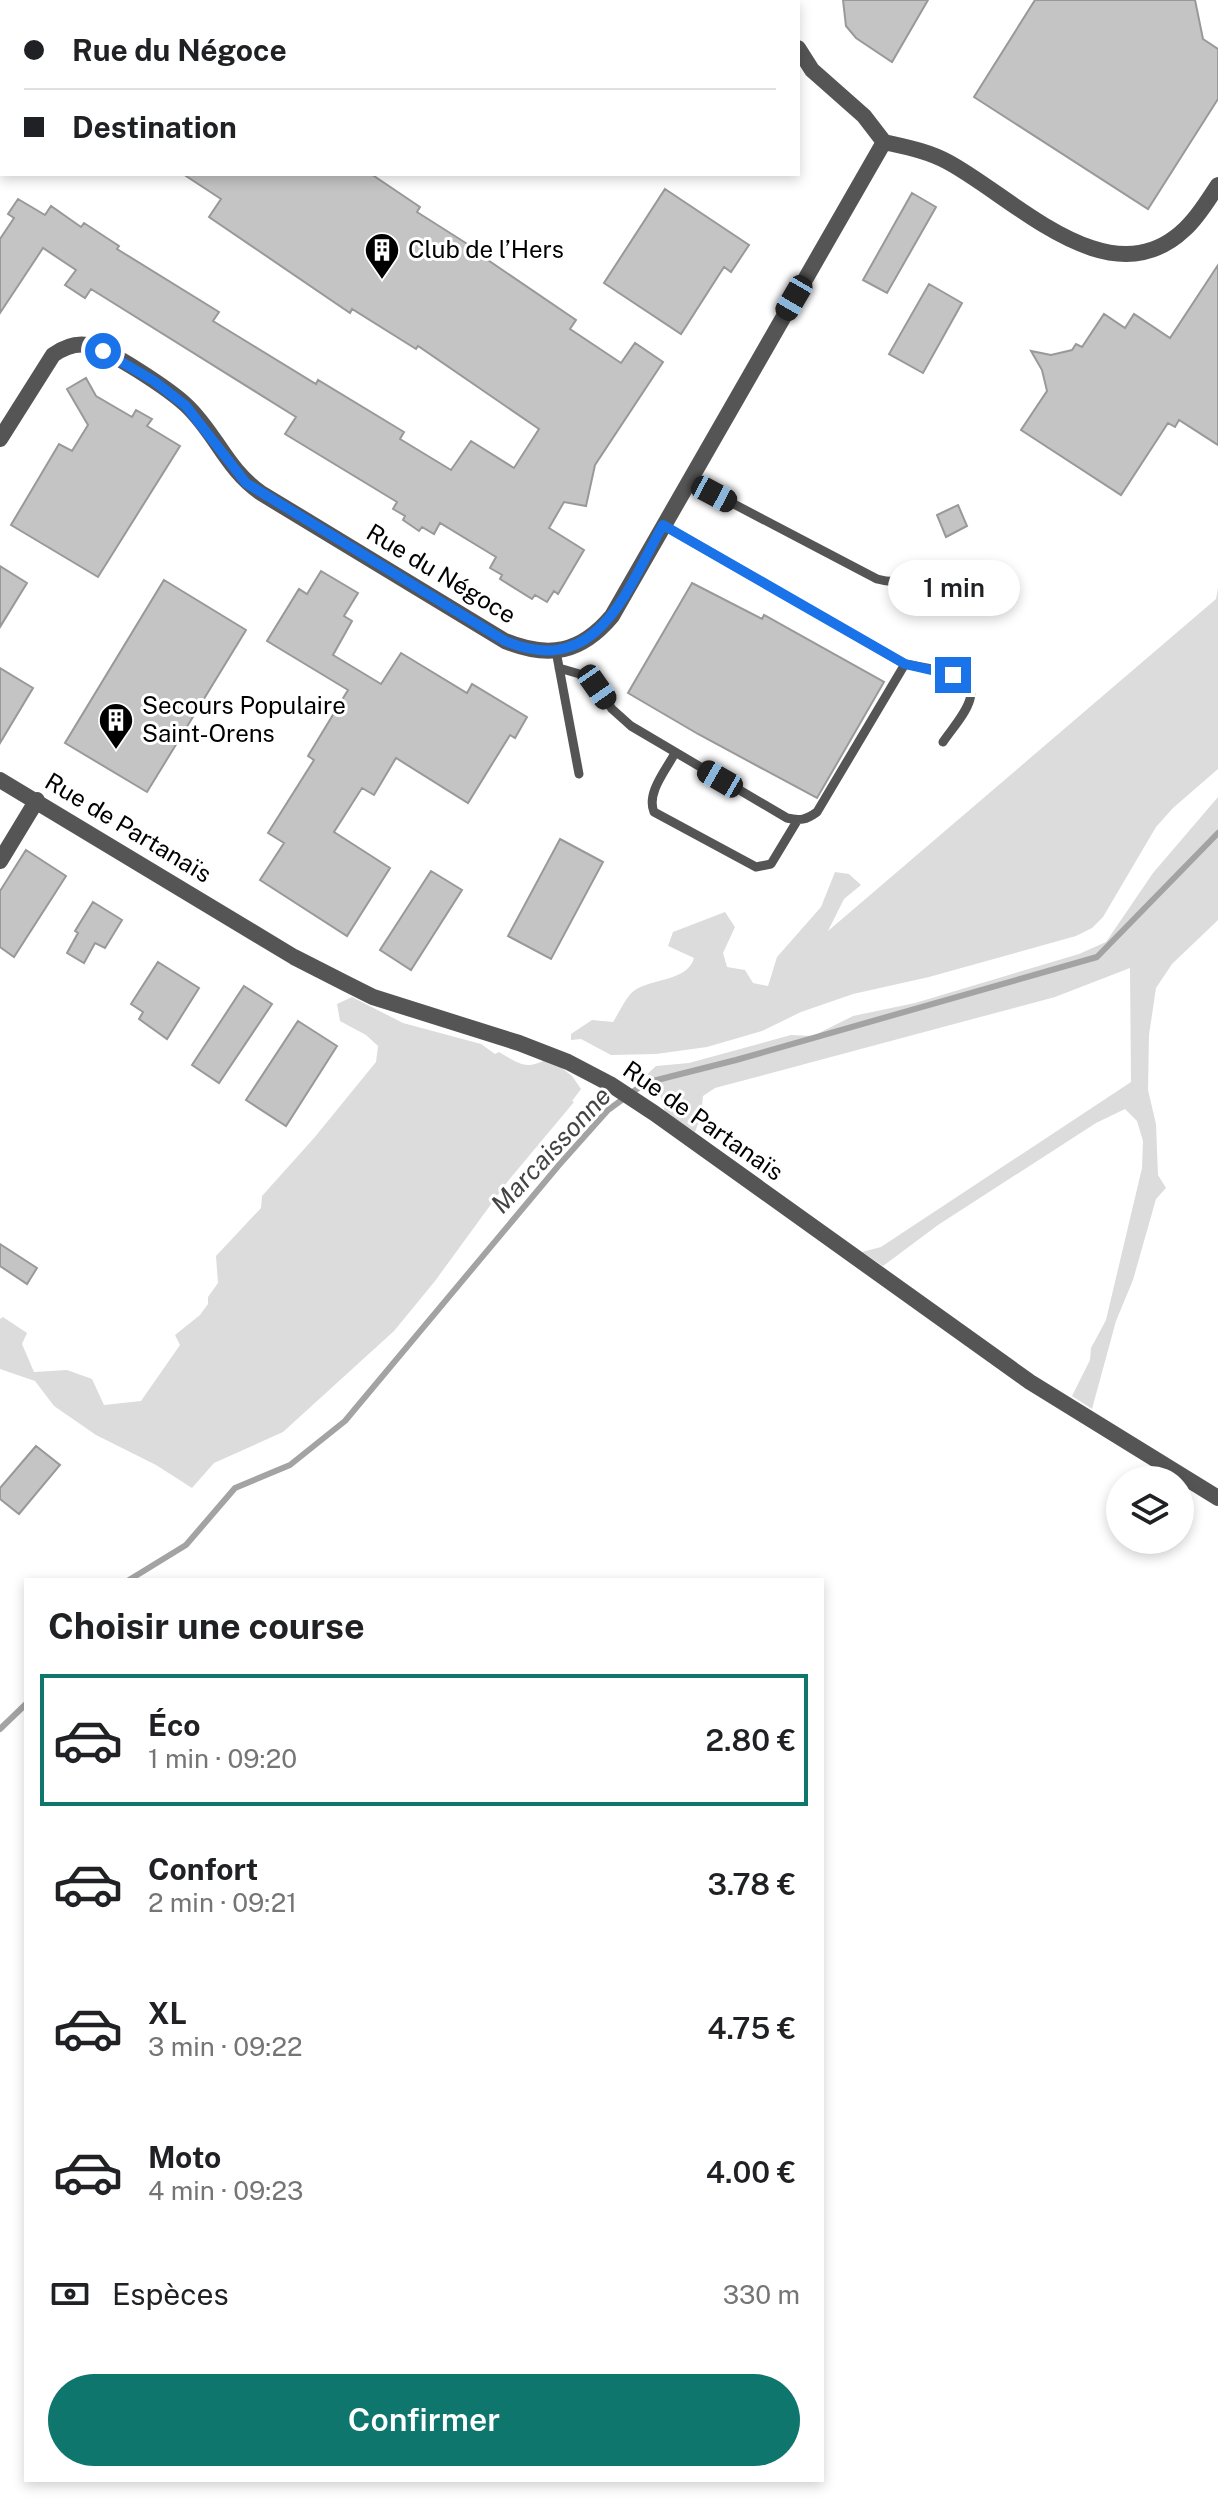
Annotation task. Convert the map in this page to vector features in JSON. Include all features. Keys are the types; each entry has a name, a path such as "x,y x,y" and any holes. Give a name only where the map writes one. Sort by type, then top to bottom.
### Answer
{"street":[{"path":"800,51 812,70 864,116 884,142 917,149 947,162 1083,246 1117,254 1153,250 1169,242 1199,214 1218,185"},
{"path":"557,660 600,631 612,616 884,142"},
{"name":"Rue du Négoce","path":"0,439 53,355 63,348 88,345 154,381 186,406 235,472 261,493 505,641 557,660"},
{"name":"Rue de Partanaïs","path":"0,780 294,957 373,997 519,1043 568,1062 610,1084 1030,1382 1218,1498"},
{"path":"0,861 37,800"}],"lane":[{"path":"688,480 877,579 902,581 951,572"},
{"path":"663,525 905,664 953,675 967,684 969,702 943,742"},
{"path":"557,660 597,687 612,709 631,726 797,821 807,819 823,803 905,664"},
{"path":"557,660 579,774"},
{"path":"675,753 653,793 650,804 654,812 756,867 771,864 797,821"}],"shaded area":[{"path":"1218,588 1218,769 1156,827 1103,917 1092,928 1076,936 929,977 853,994 801,1012 762,1031 707,1047 656,1054 611,1055 581,1039 571,1040 571,1034 592,1020 613,1022 635,990 684,971 694,958 668,946 673,932 725,912 735,927 723,953 727,967 745,970 753,983 768,986 777,957 821,907 835,872 849,874 861,885 844,899 828,931 1216,599"},
{"path":"1218,797 1218,920 1172,964 1156,988 1149,1035 1148,1090 1156,1124 1158,1175 1166,1188 1156,1199 1133,1280 1116,1321 1092,1409 1072,1396 1106,1320 1142,1168 1143,1141 1137,1121 1125,1109 1096,1123 938,1225 883,1266 862,1252 881,1247 1131,1082 1130,968 1055,997 715,1088 703,1096 695,1132 665,1112 660,1095 639,1082 656,1066 689,1063 791,1035 813,1036 853,1016 915,1003 1079,954 1106,942 1153,873"},
{"path":"352,997 403,1023 481,1044 495,1054 499,1052 523,1064 534,1064 549,1058 572,1076 581,1089 574,1102 508,1181 394,1331 283,1432 214,1463 192,1488 156,1465 96,1435 54,1406 35,1381 0,1369 0,1319 3,1317 27,1333 22,1344 34,1372 67,1370 92,1379 104,1405 141,1401 180,1345 175,1335 200,1315 208,1304 208,1297 218,1283 216,1256 261,1208 262,1196 376,1062 378,1046 366,1035 340,1021 337,1004"}],"building":[{"path":"843,0 928,0 892,62 856,38 846,26"},
{"path":"1035,0 1195,0 1203,39 1218,49 1218,99 1148,209 974,97"},
{"path":"186,176 374,176 420,207 417,212 576,320 570,329 621,363 635,343 663,362 595,465 586,506 564,502 549,528 584,550 558,594 554,591 547,602 535,595 532,599 500,579 502,575 490,568 496,557 440,523 434,534 422,527 419,531 403,520 405,516 393,509 397,502 285,434 296,417 91,289 85,298 65,285 76,270 43,248 0,313 0,239 14,218 8,214 18,199 45,215 51,206 81,227 84,223 119,246 117,249 219,312 213,321 316,384 318,380 404,432 400,439 451,470 471,441 514,468 539,429 418,346 416,349 352,309 350,313 209,217 221,199"},
{"path":"665,189 749,245 731,272 724,267 681,334 604,283"},
{"path":"912,193 936,207 887,293 863,280"},
{"path":"1218,265 1218,445 1179,420 1175,427 1168,423 1121,495 1021,430 1047,391 1042,370 1031,351 1051,355 1072,350 1076,344 1082,347 1104,314 1125,328 1134,314 1170,338"},
{"path":"929,284 962,303 923,373 889,354"},
{"path":"86,378 96,396 132,417 136,410 152,419 147,426 180,446 98,577 11,525 59,444 72,451 88,425 67,389"},
{"path":"958,505 967,526 946,537 937,515"},
{"path":"0,566 27,583 0,627"},
{"path":"321,571 358,593 344,616 352,621 333,655 381,684 401,653 467,693 472,684 527,717 515,738 510,735 468,803 396,758 374,795 362,788 334,832 390,868 347,936 260,880 284,843 268,833 314,760 308,756 348,690 267,641 299,589 307,594"},
{"path":"164,580 246,630 147,792 65,743"},
{"path":"692,583 762,619 764,615 884,682 817,798 628,693"},
{"path":"0,668 33,688 0,743"},
{"path":"560,839 603,862 551,959 508,936"},
{"path":"26,850 66,876 14,957 0,947 0,891"},
{"path":"431,871 462,890 411,970 380,950"},
{"path":"93,902 122,920 105,948 95,943 84,963 67,953 78,933 75,931"},
{"path":"158,962 199,988 167,1039 139,1019 143,1012 131,1004"},
{"path":"244,986 272,1004 219,1083 192,1065"},
{"path":"298,1021 337,1046 286,1126 246,1100"},
{"path":"0,1244 37,1268 27,1284 0,1266"},
{"path":"36,1446 60,1465 19,1514 0,1499 0,1488"}],"waterway":[{"name":"Marcaissonne","path":"132,1578 186,1545 235,1488 290,1465 345,1421 559,1165 608,1110 645,1083 1097,957 1218,833"},
{"name":"Marcaissonne","path":"0,1729 24,1706"}],"place":[{"name":"Club de l’Hers","path":"382,281"},
{"name":"Secours Populaire Saint-Orens","path":"116,751"}],"route":[{"path":"103,351 154,381 186,406 246,483 505,641 520,647 556,651 573,647 600,631 612,616 663,525 905,664 953,675"}]}
